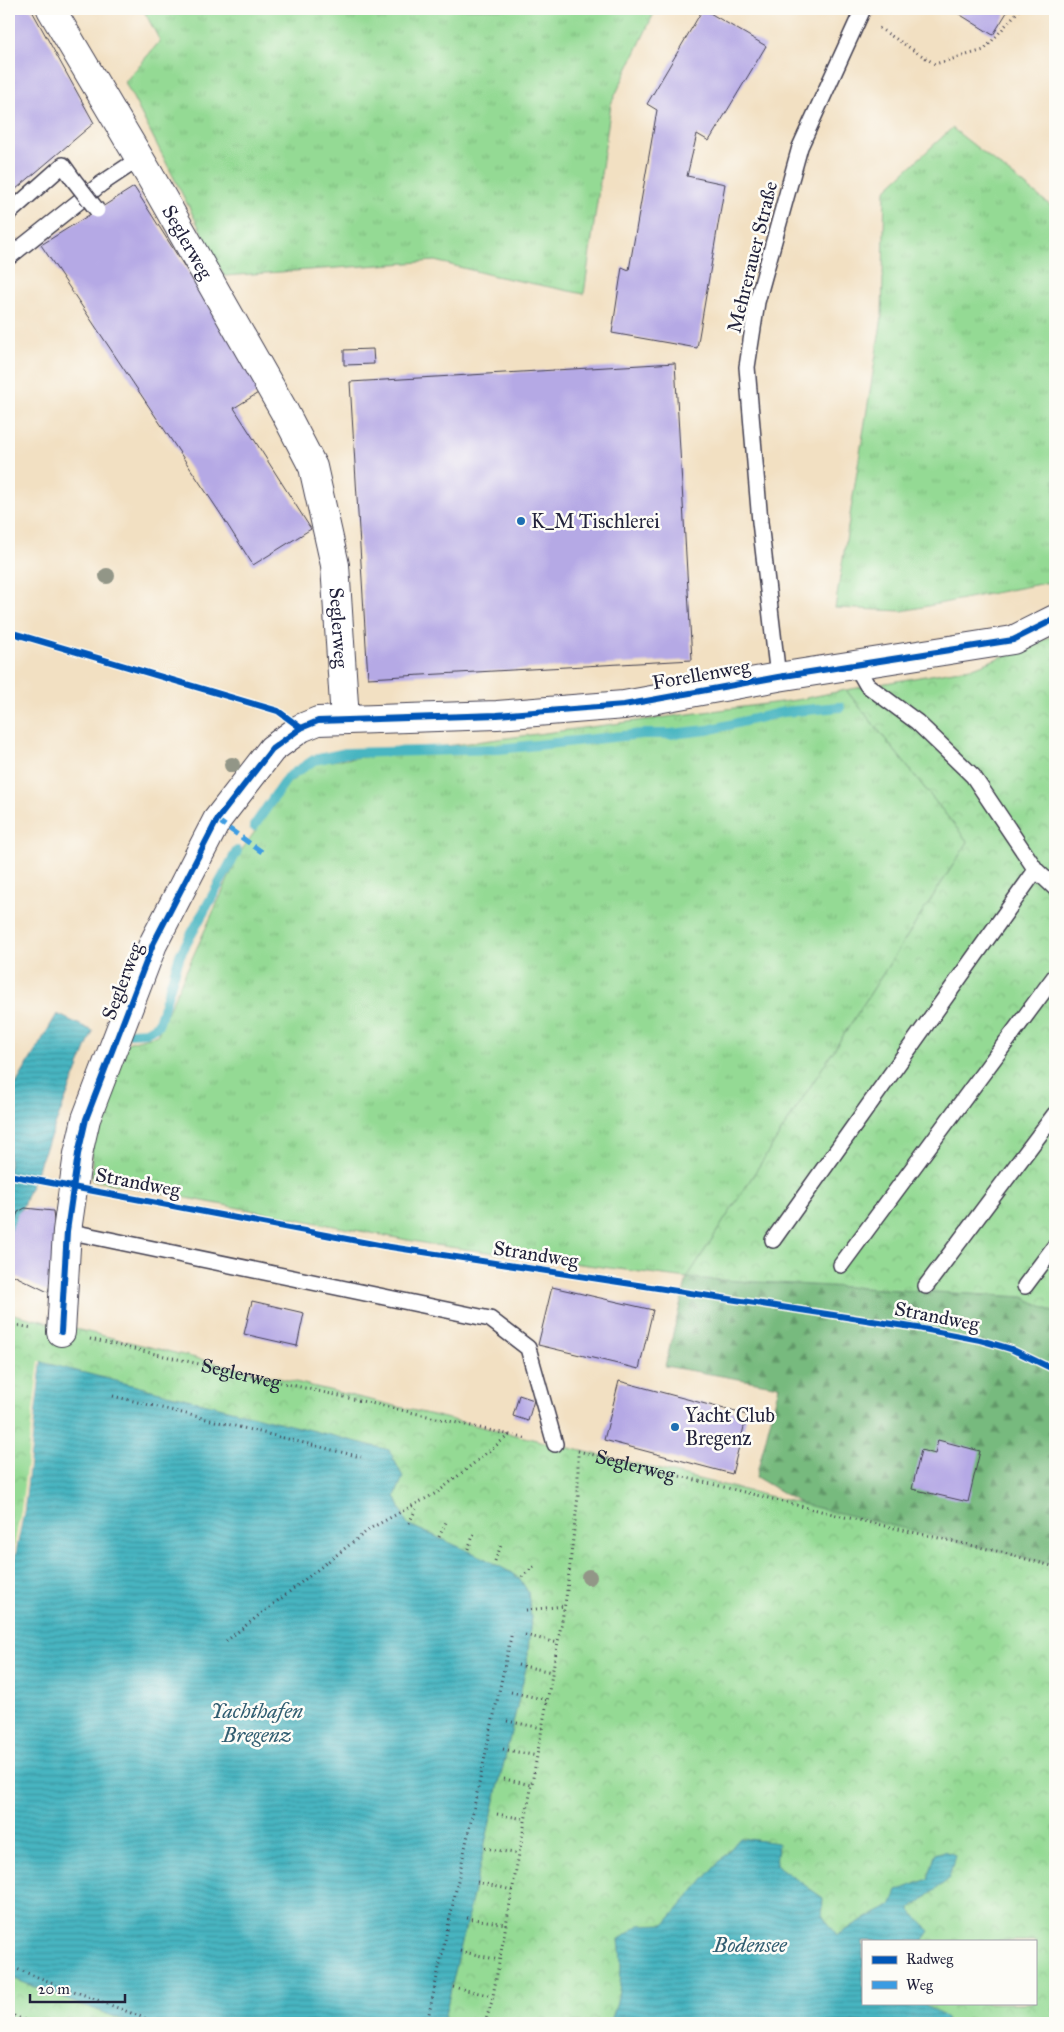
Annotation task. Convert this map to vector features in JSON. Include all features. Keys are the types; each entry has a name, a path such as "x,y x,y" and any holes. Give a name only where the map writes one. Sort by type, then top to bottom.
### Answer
{"street":[{"name":"Seglerweg","path":"51,9 140,158 284,411 313,467 335,565 345,720 318,721 301,728 283,739 272,749 217,820 153,944 86,1118 78,1154 67,1231 62,1332"},
{"name":"Forellenweg","path":"345,720 497,715 624,705 778,677 1013,640 1055,619"}],"lane":[{"name":"Mehrerauer Straße","path":"778,677 760,522 747,367 757,302 800,147 861,12"},
{"path":"9,256 101,184 140,158"},
{"path":"9,213 59,160 97,210"},
{"path":"856,666 867,685 917,722 974,776 1036,870 1055,888"},
{"path":"773,1240 1036,870"},
{"path":"841,1265 1055,976"},
{"path":"926,1286 1055,1114"},
{"path":"67,1231 490,1319 528,1348 555,1444"},
{"path":"1025,1286 1055,1246"}],"path":[{"path":"861,12 935,64 984,50 1020,9"},
{"path":"113,1396 361,1457"},
{"path":"226,1641 371,1528 438,1492 509,1436"},
{"path":"485,2023 506,1924 558,1643 578,1496 578,1451"},
{"path":"409,1523 416,1509"},
{"path":"439,1537 446,1520"},
{"path":"468,1549 475,1531"},
{"path":"495,1561 502,1543"},
{"path":"522,1577 536,1564"},
{"path":"526,1610 564,1606"},
{"path":"427,2023 512,1632"},
{"path":"525,1635 558,1643"},
{"path":"518,1664 552,1672"},
{"path":"511,1692 547,1700"},
{"path":"507,1721 542,1728"},
{"path":"503,1749 537,1756"},
{"path":"504,1779 531,1785"},
{"path":"497,1814 525,1820"},
{"path":"485,1848 519,1854"},
{"path":"478,1882 512,1890"},
{"path":"467,1918 506,1924"},
{"path":"460,1951 499,1960"},
{"path":"9,1966 157,2023"},
{"path":"453,1987 492,1996"},
{"path":"14,2016 32,2023"},
{"path":"444,2020 452,2023"}],"green space":[{"path":"143,9 656,9 611,104 584,294 495,276 435,261 224,276 125,82 160,41"},
{"path":"952,128 1055,209 1055,581 902,611 835,608 882,317 885,190"},
{"path":"1055,635 1055,1313 1024,1297 687,1278 968,842 846,690 976,667"},
{"path":"846,690 968,842 687,1278 434,1245 92,1180 92,1145 123,1044 157,1035 241,851 289,783 316,763 796,700"},
{"path":"687,1278 1024,1297 1055,1313 1055,1814 827,1519 756,1477 779,1386 665,1366"},
{"path":"9,1313 1055,1565 1055,2023 9,2023"}],"water":[{"path":"57,1014 93,1031 9,1240 9,1096"},
{"name":"Yachthafen Bregenz","path":"41,1362 389,1450 403,1477 395,1496 407,1524 480,1556 510,1572 520,1579 528,1592 531,1617 527,1664 443,2023 131,2023 9,1977 9,1586 24,1510"},
{"name":"Bodensee","path":"740,1838 778,1843 776,1865 823,1898 822,1915 837,1935 891,1906 897,1891 928,1879 935,1854 945,1851 955,1855 949,1879 910,1910 930,1931 924,1940 862,1940 862,2004 925,2004 946,2018 947,2023 610,2023 617,2003 620,1982 619,1940 639,1925 665,1924"}],"pier":[{"path":"39,1361 41,1362 24,1510 9,1586 9,1573 21,1510"}],"building":[{"path":"9,9 31,9 94,123 9,195"},
{"path":"703,9 766,46 709,141 697,134 687,176 725,184 697,348 612,333 622,267 629,270 657,110 647,104"},
{"path":"951,9 1009,9 993,35"},
{"path":"134,187 263,390 234,408 311,529 253,565 41,245"},
{"path":"373,349 374,364 344,365 344,350"},
{"name":"K_M Tischlerei","path":"675,363 692,660 368,678 350,382"},
{"path":"25,1208 53,1211 56,1245 54,1271 48,1292 9,1273 9,1240 18,1212"},
{"path":"552,1287 653,1310 639,1369 538,1345"},
{"path":"252,1301 304,1313 297,1346 244,1334"},
{"name":"Yacht Club Bregenz","path":"619,1381 747,1415 732,1474 604,1440"},
{"path":"519,1395 534,1400 528,1421 513,1416"},
{"path":"938,1440 980,1451 968,1502 912,1489 921,1450 935,1454"}],"waterway":[{"path":"254,826 287,778 314,760 346,753 499,749 642,734 670,734 708,730 783,712 840,707"},
{"path":"131,1033 146,1032 158,1025 180,955 237,851"}],"marked path":[{"path":"217,820 262,852"}],"cycle path":[{"path":"61,1332 67,1231 78,1154 86,1119 153,944 217,820 272,749 301,728 318,721 497,715 624,705 778,677 1013,640 1055,619"},
{"path":"9,632 278,711 301,728"},
{"name":"Strandweg","path":"9,1175 384,1246 918,1328 980,1340 1011,1349 1055,1370"}],"place":[{"name":"K_M Tischlerei","path":"521,521"},
{"name":"Yacht Club Bregenz","path":"675,1427"}]}
